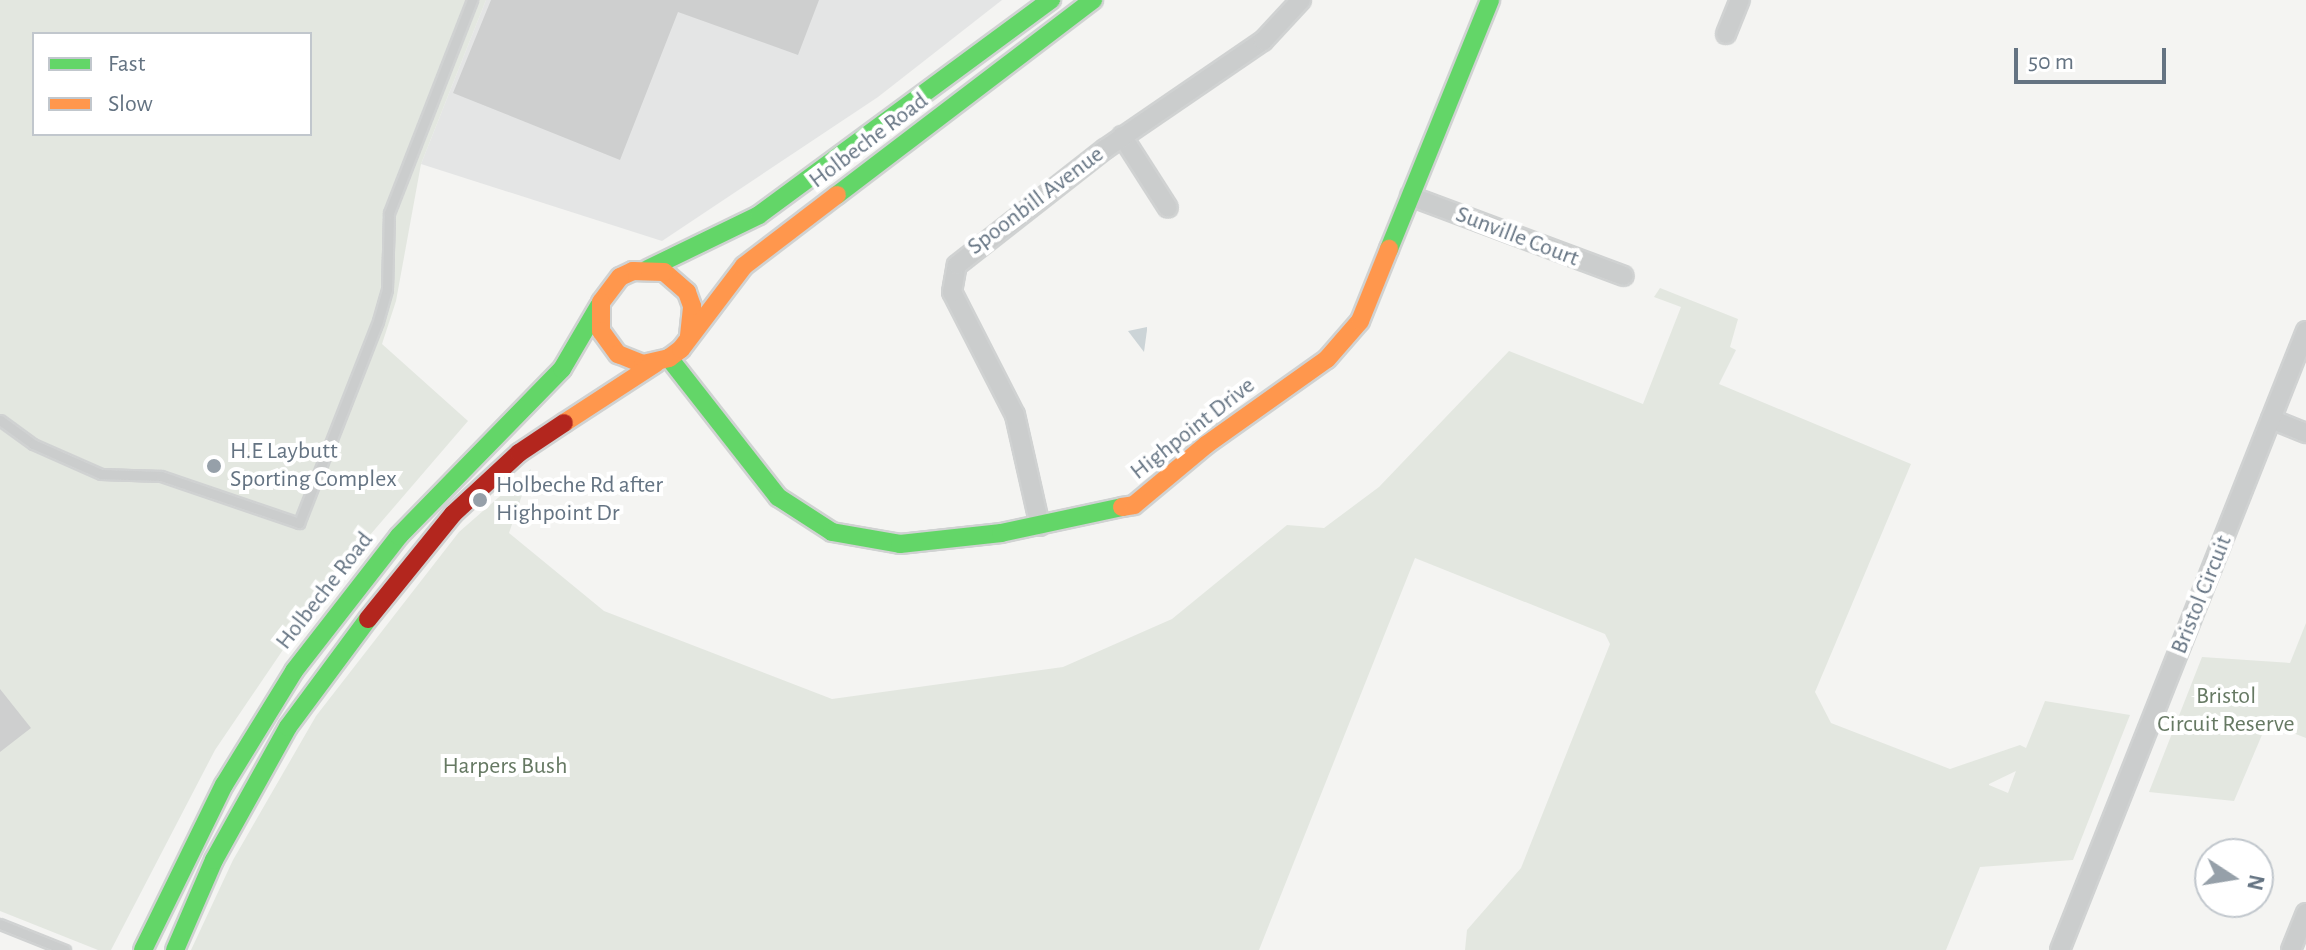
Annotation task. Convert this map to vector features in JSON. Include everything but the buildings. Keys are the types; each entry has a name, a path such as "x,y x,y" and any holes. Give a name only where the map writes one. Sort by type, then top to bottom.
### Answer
{"street":[{"name":"Holbeche Road","path":"648,269 690,253 759,215 1051,0"},
{"name":"Holbeche Road","path":"689,336 744,266 1093,0"},
{"name":"Spoonbill Avenue","path":"1040,526 1015,415 958,306 952,278 966,253 1122,136 1263,41 1301,0"},
{"name":"Highpoint Drive","path":"662,360 778,497 832,532 900,544 1040,526 1134,505 1206,445 1327,359 1360,321 1490,0"},
{"path":"1726,34 1740,0"},
{"path":"1122,136 1168,208"},
{"name":"Sunville Court","path":"1410,196 1624,276"},
{"path":"648,269 664,272 687,292 692,306 689,336 662,360 631,361 608,344 601,331 601,302 620,277 648,269"},
{"name":"Holbeche Road","path":"143,950 224,785 294,671 399,536 562,369 601,302"},
{"name":"Bristol Circuit","path":"2060,950 2306,331"},
{"name":"Holbeche Road","path":"175,950 214,860 281,738 403,572 453,514 519,453 662,360"},
{"path":"2271,419 2306,433"},
{"path":"2291,950 2306,913"}],"lane":[{"path":"0,420 33,444 92,471 161,476 299,523 381,312 389,213 472,0"},
{"path":"0,924 65,950"}],"shaded area":[{"path":"486,0 1002,0 878,97 662,241 421,164"},
{"path":"1147,327 1147,330 1144,352 1128,331"}],"green space":[{"name":"H.E Laybutt Sporting Complex","path":"0,0 486,0 421,164 396,301 382,344 468,421 327,585 215,750 111,950 98,950 0,911"},
{"name":"Harpers Bush","path":"1660,288 1738,319 1730,347 1736,350 1719,384 1911,464 1815,692 1831,723 1950,769 2020,745 2026,748 2045,701 2130,715 2073,860 1980,867 1946,950 1465,950 1467,930 1521,868 1610,644 1605,634 1415,558 1259,950 191,950 233,860 316,716 459,532 531,469 509,533 604,611 832,699 1063,667 1172,619 1287,525 1324,528 1379,487 1509,351 1643,404 1681,307 1654,297","holes":["2016,771 2008,793 1989,784"]},
{"name":"Bristol Circuit Reserve","path":"2306,623 2306,738 2267,723 2234,801 2149,792 2202,657 2290,663"}],"traffic: fast":[{"path":"648,269 759,215 1051,0"},
{"path":"837,195 1093,0"},
{"path":"1389,249 1490,0"},
{"path":"143,950 224,785 294,671 399,536 562,369 599,306"},
{"path":"669,358 778,497 832,532 900,544 1001,533 1122,507"},
{"path":"175,950 214,860 288,727 368,619"}],"traffic: slow":[{"path":"689,336 692,306 687,292 664,272 633,271 620,277 601,302 601,331 618,354 643,364 669,358 681,349 744,266 837,195"},
{"path":"1122,507 1134,505 1206,445 1327,359 1360,321 1389,249"},
{"path":"564,423 656,363"}],"traffic: jam":[{"path":"368,619 453,514 519,453 564,423"}],"place":[{"name":"H.E Laybutt Sporting Complex","path":"214,466"},
{"name":"Holbeche Rd after Highpoint Dr","path":"480,500"}]}
